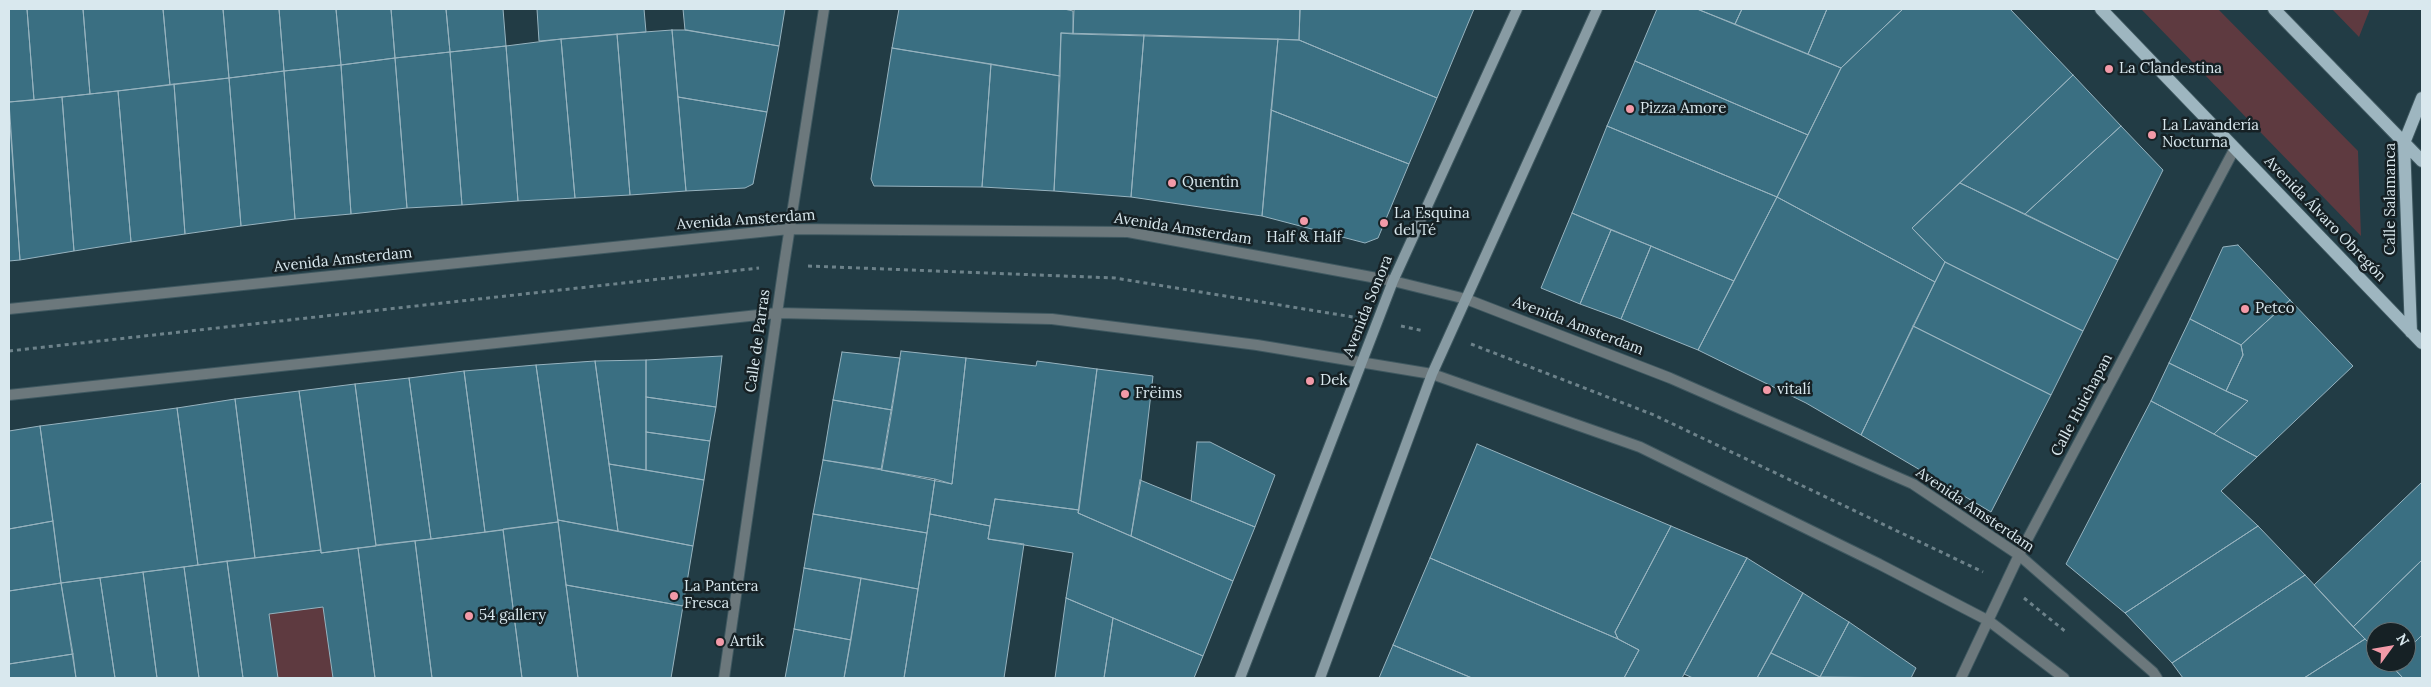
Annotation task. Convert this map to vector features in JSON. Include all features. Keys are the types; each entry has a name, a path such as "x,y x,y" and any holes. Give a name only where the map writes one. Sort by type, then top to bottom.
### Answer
{"main road":[{"name":"Avenida Sonora","path":"1240,678 1393,281 1518,9"},
{"path":"1320,678 1432,374 1597,9"},
{"name":"Avenida Álvaro Obregón","path":"2101,9 2422,343"},
{"path":"2274,9 2422,161"},
{"name":"Calle Salamanca","path":"2411,332 2404,142 2422,98"}],"street":[{"name":"Calle de Parras","path":"724,678 789,229 824,9"},
{"name":"Calle Huichapan","path":"1961,678 1989,622 2018,556 2234,148"},
{"name":"Avenida Amsterdam","path":"9,309 789,229 1128,232 1393,281 1466,299 1670,378 1912,484 2018,556 2158,678"},
{"path":"9,395 777,312 1052,319 1257,345 1432,374 1640,447 1879,564 1989,622 2064,678"}],"path":[{"path":"9,352 784,265 1115,278 1378,321 1449,336 1654,415 2006,583 2072,637"}],"shaded area":[{"path":"2141,9 2218,9 2358,151 2361,236"},
{"path":"2332,9 2370,9 2359,37"},
{"path":"323,607 333,678 278,678 269,614"}],"building":[{"path":"9,9 27,9 34,100 9,102"},
{"path":"27,9 83,9 90,94 34,100"},
{"path":"83,9 163,9 170,85 90,94"},
{"path":"163,9 223,9 229,78 170,85"},
{"path":"223,9 279,9 284,71 229,78"},
{"path":"279,9 336,9 341,65 284,71"},
{"path":"336,9 391,9 395,58 341,65"},
{"path":"391,9 446,9 450,52 395,58"},
{"path":"446,9 503,9 506,46 450,52"},
{"path":"537,9 644,9 646,32 539,41"},
{"path":"683,9 785,9 779,46 685,30"},
{"path":"899,9 1064,9 1073,11 1073,34 1061,33 1060,76 892,48"},
{"path":"1074,9 1300,9 1299,40 1073,34"},
{"path":"1300,9 1474,9 1437,98 1299,40"},
{"path":"1657,9 1697,9 1841,68 1808,135 1635,61"},
{"path":"1697,9 1742,9 1735,24"},
{"path":"1742,9 1827,9 1808,54 1735,24"},
{"path":"1827,9 1903,9 1841,68 1808,54"},
{"path":"1903,9 2010,9 2073,75 1912,228 1945,262 1935,282 1777,197 1841,68"},
{"path":"672,30 686,191 630,195 617,34"},
{"path":"672,30 687,30 779,46 767,112 678,97"},
{"path":"1061,33 1144,35 1131,197 1054,191"},
{"path":"617,34 630,195 575,198 561,39"},
{"path":"1144,35 1278,39 1262,216 1131,197"},
{"path":"561,39 575,198 518,201 506,46"},
{"path":"1278,39 1299,40 1437,98 1409,164 1271,110"},
{"path":"506,46 518,201 462,205 450,52"},
{"path":"892,48 991,64 982,187 874,186 871,179"},
{"path":"450,52 462,205 407,208 395,58"},
{"path":"395,58 407,208 351,214 341,65"},
{"path":"1635,61 1808,135 1777,197 1607,126"},
{"path":"991,64 1060,76 1054,191 982,187"},
{"path":"341,65 351,214 295,219 284,71"},
{"path":"284,71 295,219 241,226 229,78"},
{"path":"2073,75 2121,126 2025,214 1960,183"},
{"path":"229,78 241,226 185,234 174,84"},
{"path":"174,84 185,234 131,242 118,91"},
{"path":"118,91 131,242 74,251 62,97"},
{"path":"62,97 74,251 20,260 9,102"},
{"path":"678,97 767,112 753,184 745,188 686,191"},
{"path":"1271,110 1409,164 1378,238 1365,243 1262,216"},
{"path":"9,111 20,260 9,261"},
{"path":"1607,126 1777,197 1734,281 1572,213"},
{"path":"2121,126 2163,170 2118,260 2025,214"},
{"path":"1960,183 2118,260 2083,331 1945,262 1912,228"},
{"path":"1777,197 1935,282 1861,435 1806,403 1698,350"},
{"path":"1572,213 1611,230 1580,304 1541,288"},
{"path":"1611,230 1651,246 1621,319 1580,304"},
{"path":"2238,245 2290,300 2241,345 2190,319 2223,247"},
{"path":"1651,246 1734,281 1698,350 1621,319"},
{"path":"1945,262 2083,331 2051,395 1913,326"},
{"path":"2290,300 2353,366 2257,457 2214,434 2248,401 2226,391 2243,355 2241,345"},
{"path":"2190,319 2241,345 2243,355 2226,391 2169,363"},
{"path":"1913,326 2051,395 1991,512 1861,435"},
{"path":"901,351 966,358 952,484 881,470"},
{"path":"842,352 900,358 892,410 833,400"},
{"path":"722,356 716,407 646,397 646,360"},
{"path":"966,358 1036,366 1037,361 1097,369 1079,510 995,499 990,526 930,514 935,479 952,484"},
{"path":"646,360 646,470 609,464 595,361"},
{"path":"595,361 618,531 558,520 536,365"},
{"path":"2169,363 2248,401 2214,434 2151,401"},
{"path":"536,365 558,522 485,532 464,371"},
{"path":"1097,369 1153,376 1141,480 1131,536 1078,513"},
{"path":"464,371 485,532 431,539 409,378"},
{"path":"409,378 431,539 376,545 355,384"},
{"path":"355,384 376,546 321,553 299,391"},
{"path":"299,391 321,550 255,558 235,399"},
{"path":"646,397 716,407 710,441 646,432"},
{"path":"235,399 255,558 198,565 177,408"},
{"path":"833,400 892,410 882,469 823,460"},
{"path":"2151,401 2257,457 2221,491 2258,526 2125,613 2066,564"},
{"path":"177,408 198,565 61,583 40,426"},
{"path":"40,426 53,521 9,529 9,431"},
{"path":"646,432 710,441 704,480 646,470"},
{"path":"1197,442 1210,442 1275,475 1255,527 1191,501"},
{"path":"1477,444 1671,526 1615,632 1618,639 1430,558"},
{"path":"823,460 935,479 927,533 813,514"},
{"path":"609,464 704,480 693,546 618,531"},
{"path":"1140,480 1255,527 1233,581 1131,536"},
{"path":"2422,482 2422,560 2353,627 2314,585"},
{"path":"995,499 1079,510 1078,513 1233,581 1203,656 1066,598 1073,553 988,539"},
{"path":"813,514 927,533 918,589 804,568"},
{"path":"930,514 990,526 988,539 1024,544 1004,678 904,678"},
{"path":"558,520 693,546 683,606 566,585"},
{"path":"53,521 61,583 9,591 9,529"},
{"path":"558,522 578,678 522,678 503,529"},
{"path":"1671,526 1747,558 1682,678 1624,678 1639,650 1618,639 1615,632"},
{"path":"2258,526 2305,575 2172,663 2125,613"},
{"path":"503,530 522,678 432,678 415,541"},
{"path":"415,541 432,678 375,678 358,548"},
{"path":"358,548 375,678 333,678 323,607 269,614 278,678 243,678 227,561 321,550 321,553"},
{"path":"1430,558 1618,639 1639,650 1624,678 1472,678 1393,645"},
{"path":"1747,558 1803,593 1757,678 1693,678 1684,674"},
{"path":"2422,560 2422,635 2416,641 2416,622 2366,622 2366,640 2353,627"},
{"path":"227,561 243,678 199,678 184,567"},
{"path":"184,567 199,678 157,678 143,572"},
{"path":"804,568 861,578 851,640 794,629"},
{"path":"143,572 157,678 115,678 100,578"},
{"path":"2305,575 2365,639 2304,678 2183,678 2172,663"},
{"path":"100,578 115,678 76,678 61,583"},
{"path":"861,578 918,589 904,678 844,678"},
{"path":"61,583 73,654 9,664 9,591"},
{"path":"566,585 683,606 671,678 578,678"},
{"path":"1803,593 1849,622 1820,677 1771,653"},
{"path":"1066,598 1113,618 1104,678 1055,678"},
{"path":"1113,618 1203,656 1194,678 1104,678"},
{"path":"1849,622 1916,668 1911,678 1820,677"},
{"path":"794,629 851,640 844,678 785,678"},
{"path":"2422,635 2422,678 2403,678 2397,672 2416,672 2416,641"},
{"path":"2365,639 2366,672 2397,672 2403,678 2304,678"},
{"path":"1393,645 1472,678 1379,678"},
{"path":"1771,653 1820,677 1822,678 1757,678"},
{"path":"73,654 76,678 9,678 9,664"}],"place":[{"name":"La Clandestina","path":"2109,69"},
{"name":"Pizza Amore","path":"1630,109"},
{"name":"La Lavandería Nocturna","path":"2152,135"},
{"name":"Quentin","path":"1172,183"},
{"name":"Half & Half","path":"1304,221"},
{"name":"La Esquina del Té","path":"1384,223"},
{"name":"Petco","path":"2245,309"},
{"name":"Dek","path":"1310,381"},
{"name":"vitalí","path":"1767,390"},
{"name":"Frëims","path":"1125,394"},
{"name":"La Pantera Fresca","path":"674,596"},
{"name":"54 gallery","path":"469,616"},
{"name":"Artik","path":"720,642"}]}
